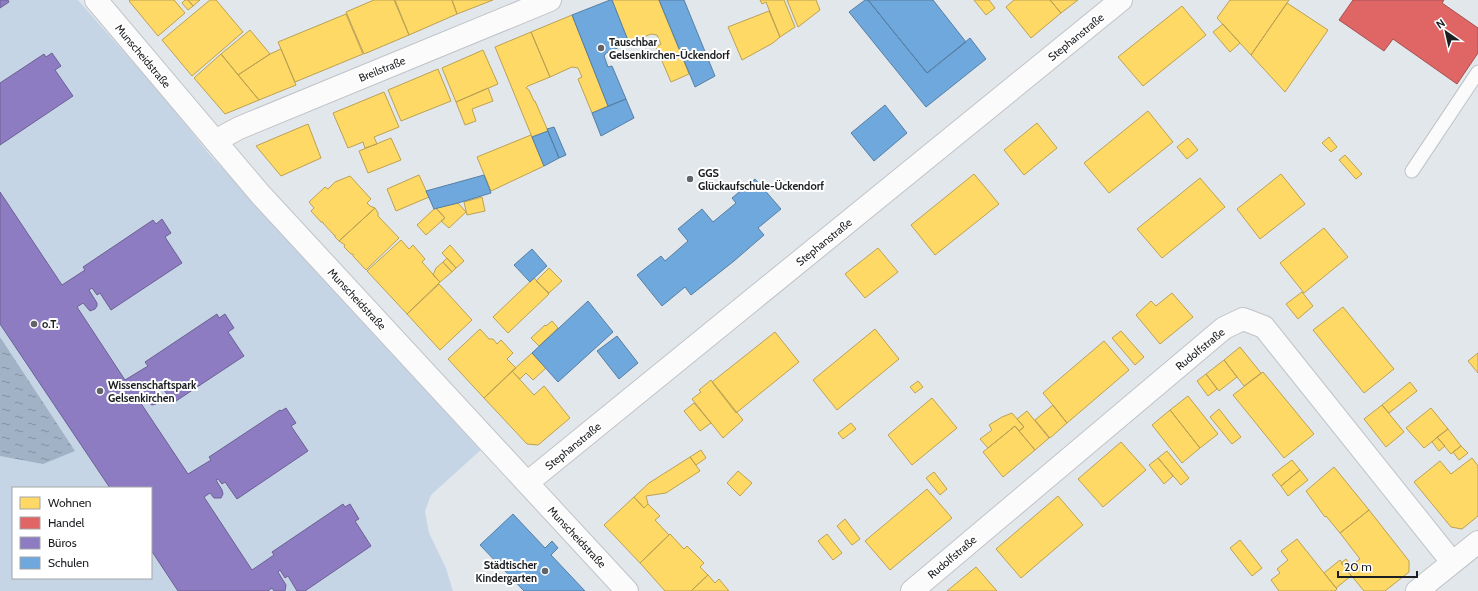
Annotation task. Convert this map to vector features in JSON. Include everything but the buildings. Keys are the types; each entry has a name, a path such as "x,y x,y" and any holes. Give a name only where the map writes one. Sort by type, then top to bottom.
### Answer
{"street":[{"name":"Munscheidstraße","path":"96,0 260,194 627,591"},
{"name":"Breilstraße","path":"215,141 239,128 550,0"},
{"name":"Stephanstraße","path":"527,483 1121,0"},
{"name":"Rudolfstraße","path":"912,591 1224,328 1243,319 1264,327 1452,562"},
{"path":"1417,591 1478,542"}],"lane":[{"path":"1412,171 1478,72"}],"shaded area":[{"name":"Wissenschaftspark Gelsenkirchen","path":"0,0 78,0 160,93 210,155 484,447 431,495 425,511 429,533 446,568 453,591 0,591"}],"water":[{"path":"0,337 75,451 43,464 0,456"}],"place":[{"name":"Tauschbar Gelsenkirchen-Ückendorf","path":"601,48"},
{"name":"GGS Glückaufschule-Ückendorf","path":"690,179"},
{"name":"o.T.","path":"34,324"},
{"name":"Wissenschaftspark Gelsenkirchen","path":"100,391"},
{"name":"Städtischer Kindergarten","path":"545,571"}]}
